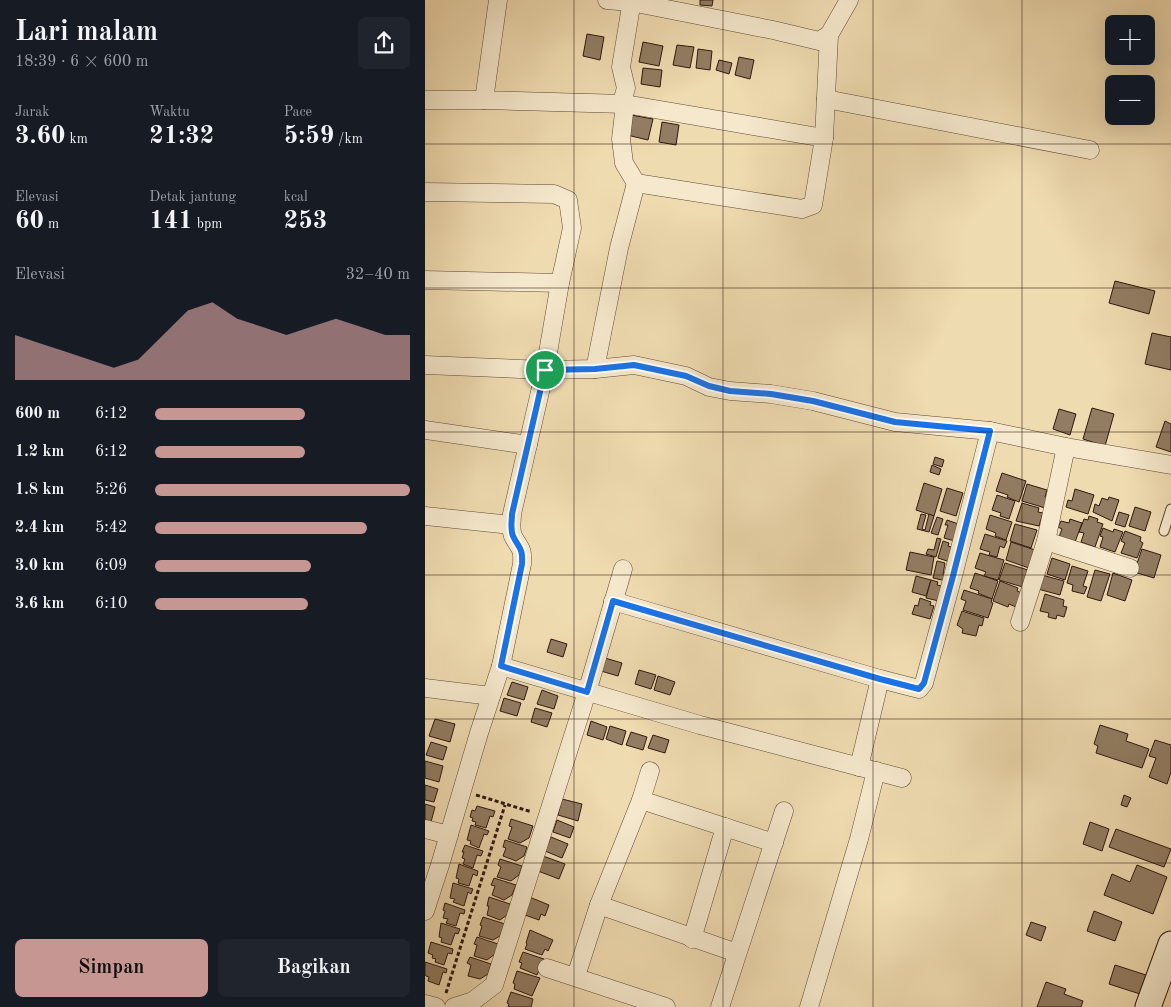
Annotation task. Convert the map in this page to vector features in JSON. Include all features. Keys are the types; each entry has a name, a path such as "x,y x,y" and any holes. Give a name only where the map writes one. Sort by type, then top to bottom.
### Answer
{"main road":[{"path":"1148,1007 1165,983 1171,944"}],"street":[{"path":"484,100 498,0"},
{"path":"607,0 632,1 819,41 829,36"},
{"path":"636,183 802,209 813,205 824,138 829,36 849,0"},
{"path":"595,369 619,248 636,183 624,163 621,139 626,88 621,67 632,1"},
{"path":"826,99 1090,150"},
{"path":"425,100 625,104 824,138"},
{"path":"425,192 553,194 568,200 572,228 560,283 545,370 511,526 513,535 520,545 523,558 501,666 425,911"},
{"path":"425,280 560,283"},
{"path":"425,365 545,370 595,369 634,365 686,376 709,386 730,391 771,394 813,401 895,422 990,431 1066,447 1171,465"},
{"path":"425,430 528,445"},
{"path":"613,601 919,689 924,683 990,431"},
{"path":"1021,622 1046,542 1066,447"},
{"path":"425,516 511,526"},
{"path":"1046,542 1129,568"},
{"path":"425,1004 451,1005 473,1001 494,985 587,692 623,569"},
{"path":"501,666 700,725 902,778"},
{"path":"859,767 880,679"},
{"path":"425,688 491,696"},
{"path":"575,976 599,905 641,800 650,771"},
{"path":"809,1007 859,839 877,771"},
{"path":"641,800 774,843"},
{"path":"720,1007 784,810"},
{"path":"692,939 725,827"},
{"path":"425,829 449,835"},
{"path":"599,905 692,939 737,953"},
{"path":"547,968 666,1007"}],"lane":[{"path":"1164,531 1171,509"}],"path":[{"path":"461,790 539,814 546,818"},
{"path":"451,1005 505,805"}],"building":[{"path":"700,0 713,0 712,6 700,5"},
{"path":"587,34 604,37 600,60 583,56"},
{"path":"643,42 663,46 659,66 639,62"},
{"path":"677,45 694,47 690,68 673,65"},
{"path":"698,49 712,51 710,70 696,68"},
{"path":"739,57 754,60 750,79 735,75"},
{"path":"719,60 732,63 729,74 716,70"},
{"path":"643,68 662,70 660,87 641,84"},
{"path":"631,115 653,119 648,140 627,135"},
{"path":"662,122 679,125 676,145 659,142"},
{"path":"1115,281 1155,291 1149,314 1109,303"},
{"path":"1152,333 1171,337 1171,370 1145,364"},
{"path":"1092,408 1114,414 1105,446 1083,439"},
{"path":"1059,409 1076,414 1070,435 1053,429"},
{"path":"1165,421 1171,424 1171,452 1156,447"},
{"path":"935,457 944,460 942,467 933,464"},
{"path":"932,465 941,469 939,475 930,472"},
{"path":"1002,473 1026,481 1019,502 1007,497 1008,495 996,491"},
{"path":"924,483 942,489 934,516 916,510"},
{"path":"1027,484 1047,490 1045,497 1048,498 1045,508 1022,501"},
{"path":"947,488 963,493 956,516 940,511"},
{"path":"1075,489 1094,495 1088,514 1066,507 1068,500 1072,501"},
{"path":"997,495 1015,501 1009,519 1000,516 1001,513 992,510"},
{"path":"1109,497 1119,500 1112,521 1093,512 1095,504 1099,506 1102,498 1108,500"},
{"path":"1022,503 1039,508 1038,512 1043,513 1039,526 1016,521"},
{"path":"1135,507 1151,512 1145,531 1129,526"},
{"path":"1119,512 1129,515 1125,527 1115,524"},
{"path":"921,514 926,515 922,529 925,530 929,514 934,516 929,532 917,529"},
{"path":"990,515 1012,522 1006,540 995,536 996,533 986,529"},
{"path":"1089,516 1098,519 1097,522 1103,524 1095,547 1081,542 1084,533 1079,532 1084,519 1088,520"},
{"path":"937,517 943,519 938,535 931,533"},
{"path":"1070,519 1082,523 1075,542 1059,537 1062,529 1058,527 1061,521 1069,523"},
{"path":"947,520 964,526 958,542 944,538 948,525 945,525"},
{"path":"1015,524 1037,530 1031,548 1010,541"},
{"path":"1103,528 1113,532 1114,529 1123,532 1115,552 1100,547 1103,537 1100,536"},
{"path":"1125,531 1141,537 1140,541 1143,543 1137,558 1121,553 1125,543 1121,541"},
{"path":"985,534 1007,541 1004,548 1000,546 997,557 989,555 990,552 980,549"},
{"path":"937,538 941,539 936,557 926,554 928,549 934,550"},
{"path":"943,541 949,543 948,546 954,548 950,562 938,558"},
{"path":"1011,542 1035,550 1029,568 1006,560"},
{"path":"1142,549 1161,555 1154,578 1134,572"},
{"path":"910,552 934,557 931,575 906,570"},
{"path":"980,553 1004,560 998,580 984,576 986,572 975,568"},
{"path":"1052,558 1070,564 1065,580 1047,574"},
{"path":"937,561 945,563 943,575 948,576 946,581 933,578"},
{"path":"1005,563 1028,570 1023,587 999,580"},
{"path":"1072,566 1088,571 1083,586 1087,587 1084,594 1072,591 1073,585 1067,583"},
{"path":"1095,570 1110,574 1101,601 1087,597"},
{"path":"975,573 998,581 992,599 970,588"},
{"path":"1113,573 1132,580 1125,601 1107,595"},
{"path":"1042,575 1064,581 1060,595 1038,589"},
{"path":"916,576 931,580 926,596 912,592"},
{"path":"931,580 938,582 937,585 942,586 939,601 926,598"},
{"path":"1000,581 1018,588 1017,591 1022,593 1016,607 1009,604 1008,607 993,601"},
{"path":"964,590 992,599 991,602 993,603 988,618 963,610 966,601 961,599"},
{"path":"1045,594 1064,600 1063,606 1067,607 1064,617 1057,615 1056,619 1048,617 1049,613 1040,611"},
{"path":"920,598 931,602 930,605 934,606 930,619 912,614 915,605 918,606"},
{"path":"962,611 984,618 982,626 979,625 976,636 962,633 963,629 957,625"},
{"path":"551,639 567,644 563,657 547,652"},
{"path":"605,658 622,663 618,676 601,671"},
{"path":"639,670 656,675 651,689 635,684"},
{"path":"658,676 675,682 670,695 654,690"},
{"path":"512,682 528,687 524,700 507,695"},
{"path":"542,690 558,696 554,709 537,704"},
{"path":"504,698 521,703 517,716 500,711"},
{"path":"535,708 552,713 547,727 531,722"},
{"path":"435,719 455,724 450,742 429,736"},
{"path":"591,721 607,727 603,740 587,735"},
{"path":"1100,725 1128,734 1126,741 1149,749 1142,768 1096,753 1098,746 1094,744"},
{"path":"610,726 626,731 622,745 606,739"},
{"path":"631,732 647,737 643,750 626,745"},
{"path":"653,735 669,740 665,753 648,748"},
{"path":"1155,740 1171,745 1171,772 1167,784 1149,777 1156,758 1149,756"},
{"path":"431,742 447,747 443,760 426,755"},
{"path":"425,761 443,766 439,782 425,778"},
{"path":"425,785 438,789 434,802 425,800"},
{"path":"1124,795 1131,798 1127,807 1121,805"},
{"path":"562,799 582,804 578,821 558,815"},
{"path":"425,804 435,807 431,822 425,820"},
{"path":"477,806 495,811 493,817 490,816 486,828 475,825 476,822 472,821 473,818 470,817 472,810 475,811"},
{"path":"511,819 533,826 529,838 520,843 508,839 512,827 509,826"},
{"path":"557,820 574,827 570,838 553,832"},
{"path":"1090,822 1109,829 1102,851 1083,844"},
{"path":"471,825 489,831 487,835 484,834 479,848 470,844 471,841 467,840"},
{"path":"1116,829 1171,849 1164,867 1109,847"},
{"path":"551,837 568,844 562,858 545,851"},
{"path":"505,840 527,847 524,856 516,861 503,856 506,848 503,847"},
{"path":"465,845 483,851 481,856 477,855 473,868 463,864 465,859 462,858 464,852 462,852"},
{"path":"543,856 565,864 559,879 538,871"},
{"path":"500,859 522,866 519,875 511,881 497,877 501,867 498,865"},
{"path":"459,864 478,871 477,876 473,874 469,886 458,883 459,879 456,878"},
{"path":"1137,865 1167,877 1153,914 1104,895 1112,874 1130,882"},
{"path":"494,878 516,885 512,895 504,900 492,895 495,886 491,885"},
{"path":"453,883 473,889 471,894 468,892 464,906 453,902 455,899 450,898"},
{"path":"527,896 549,905 545,916 541,914 539,920 522,914"},
{"path":"489,897 510,904 507,915 500,920 487,915"},
{"path":"445,903 465,910 464,914 460,913 456,926 446,923 448,919 443,918"},
{"path":"1094,911 1122,922 1115,941 1087,931"},
{"path":"483,917 505,924 500,936 493,940 479,936"},
{"path":"1031,922 1046,927 1041,941 1026,935"},
{"path":"441,923 460,929 458,934 455,933 451,945 441,942 442,938 439,937"},
{"path":"530,930 553,940 548,951 545,949 542,955 525,949"},
{"path":"477,937 498,944 495,954 487,960 474,956 477,945 474,944"},
{"path":"431,942 453,949 452,954 448,953 444,965 435,962 436,959 432,958 433,955 428,953"},
{"path":"523,952 544,959 537,975 520,968 522,963 519,962"},
{"path":"470,957 491,964 488,974 480,979 468,976 471,965 467,963"},
{"path":"425,962 447,969 446,973 443,972 439,985 428,981 429,977 425,974"},
{"path":"1115,965 1146,975 1140,994 1109,984"},
{"path":"517,971 540,978 532,996 514,989 515,984 513,983"},
{"path":"1046,982 1066,989 1064,994 1083,1001 1081,1007 1037,1007"},
{"path":"511,992 533,999 531,1007 508,1007 509,1004 507,1003"}],"route":[{"path":"634,365 686,376 709,386 730,391 771,394 813,401 895,422 990,431 924,683 919,689 613,601 587,692 501,666 523,553 513,535 511,526 512,514 545,370 595,369 634,365"}]}
